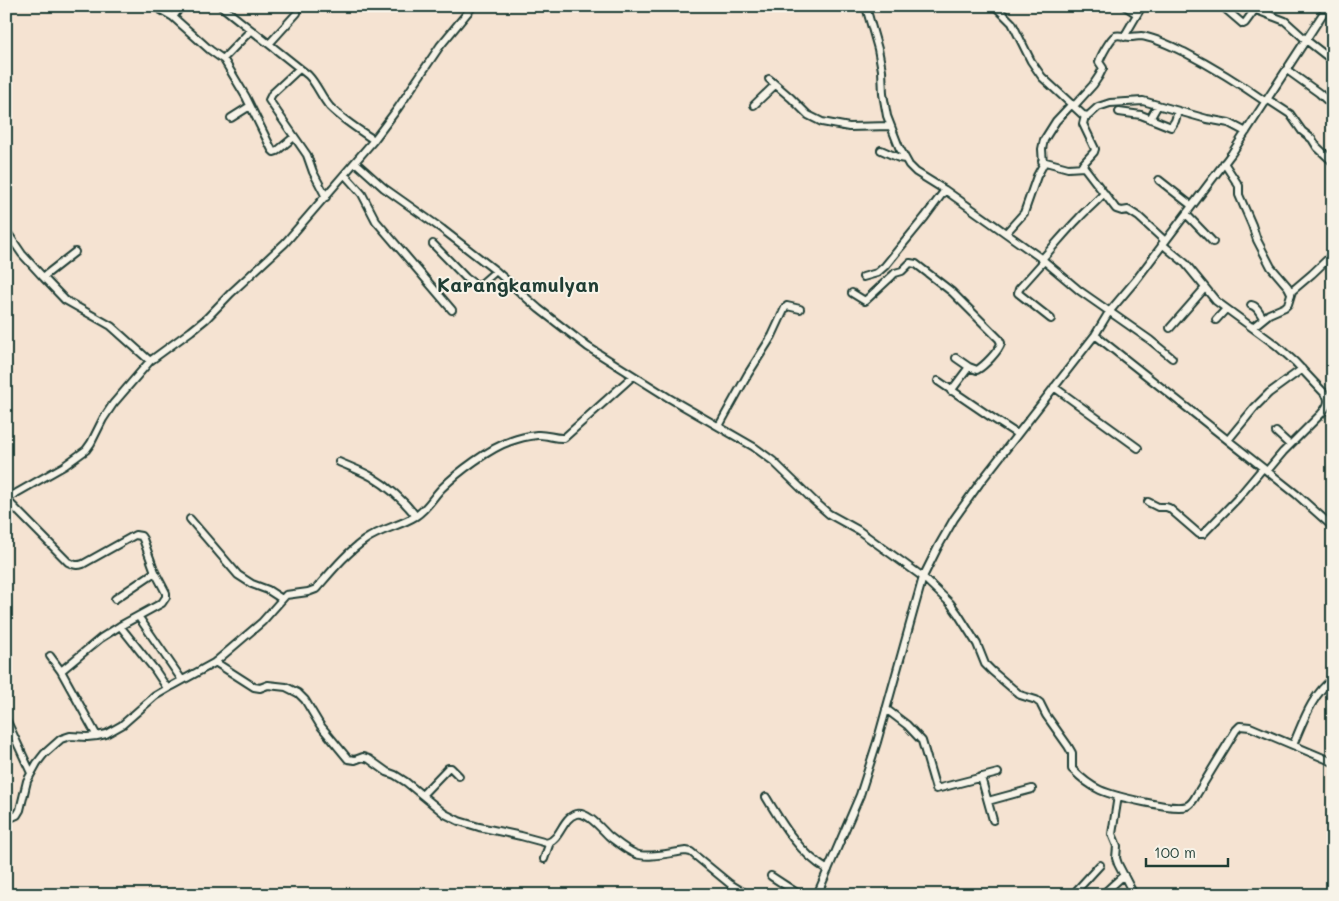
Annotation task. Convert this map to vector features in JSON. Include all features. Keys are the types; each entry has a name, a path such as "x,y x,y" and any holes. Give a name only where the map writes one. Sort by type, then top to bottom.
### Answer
{"street":[{"path":"154,6 173,17 223,59 274,152 294,137"},
{"path":"173,17 181,6"},
{"path":"221,6 299,68 312,80 321,96 331,108 374,140"},
{"path":"61,671 101,638 162,603 166,593 155,572 143,539 138,535 78,566 68,562 6,499 57,471 86,450 92,443 103,419 113,404 150,361 206,319 285,243 374,140 440,46 473,6"},
{"path":"995,6 1012,23 1031,61 1042,77 1085,116"},
{"path":"1125,6 1138,14"},
{"path":"1124,37 1142,6"},
{"path":"1222,6 1243,24 1246,23 1256,8 1285,21 1333,61"},
{"path":"817,895 860,795 877,742 923,577 954,519 1017,434 1095,335 1109,312 1136,280 1224,163 1328,6"},
{"path":"866,7 878,49 882,70 883,94 890,126 905,159 916,172 1006,232 1080,291 1150,340 1172,358"},
{"path":"269,44 297,13"},
{"path":"223,59 251,30"},
{"path":"1006,232 1024,213 1037,176 1043,165 1042,149 1044,140 1053,124 1099,76 1103,68 1099,62 1116,35 1151,38 1176,48 1224,74 1290,114 1302,131 1333,162"},
{"path":"299,68 268,99 307,155 326,197"},
{"path":"1287,70 1319,93 1333,106"},
{"path":"769,79 808,115 822,122 849,127 890,126"},
{"path":"754,105 775,85"},
{"path":"1148,502 1169,508 1202,535 1321,414 1329,401 1327,396 1302,369 1276,345 1216,301 1185,264 1139,217 1128,210 1116,209 1083,164 1095,149 1083,124 1085,116 1098,107 1110,103 1143,101 1206,119 1229,123 1246,132"},
{"path":"1150,119 1158,105"},
{"path":"231,118 250,106"},
{"path":"1119,112 1141,115 1171,127 1178,111"},
{"path":"881,150 891,156 905,159"},
{"path":"1042,161 1068,168 1084,167"},
{"path":"355,162 384,188 442,229 496,271 539,310 588,347 633,376 754,447 773,461 802,491 829,514 858,530 923,577 950,603 958,614 977,644 988,668 1020,695 1040,703 1072,753 1072,769 1086,782 1118,796 1170,806 1187,806 1197,794 1240,726 1250,727 1333,762"},
{"path":"1224,163 1239,186 1239,195 1257,240 1272,267 1291,293"},
{"path":"345,174 362,194 376,221 452,310"},
{"path":"1159,180 1192,206"},
{"path":"863,277 877,273 885,266 925,217 944,190"},
{"path":"1050,319 1019,294 1019,289 1079,218 1104,193"},
{"path":"1186,214 1213,242"},
{"path":"9,234 22,254 65,300 111,326 150,361"},
{"path":"433,244 466,278 476,285 480,285 496,271"},
{"path":"42,277 75,252"},
{"path":"1253,327 1263,318 1288,304 1291,293 1333,254"},
{"path":"852,293 865,301 895,273 902,271 910,263 916,264 952,292 1001,343 979,370 974,370 956,358"},
{"path":"1170,328 1205,288"},
{"path":"1251,305 1257,308 1263,318"},
{"path":"719,426 772,336 785,308 787,306 800,308"},
{"path":"1216,320 1226,309"},
{"path":"1095,335 1296,494 1333,527"},
{"path":"951,391 969,367"},
{"path":"1228,440 1255,406 1269,393 1302,369"},
{"path":"6,820 17,815 31,773 44,754 61,739 70,736 97,736 122,726 155,696 216,662 262,622 288,594 312,591 338,563 365,540 416,516 427,506 442,487 489,452 509,441 539,435 564,438 633,376"},
{"path":"938,381 1017,434"},
{"path":"1054,387 1138,448"},
{"path":"1276,432 1290,445"},
{"path":"339,462 371,476 397,495 416,516"},
{"path":"190,519 238,575 282,599"},
{"path":"115,599 155,572"},
{"path":"138,616 182,680"},
{"path":"120,626 167,688"},
{"path":"50,656 61,671 97,736"},
{"path":"216,662 254,687 260,688 268,685 286,687 298,694 305,700 320,725 348,759 355,760 364,757 369,759 387,772 406,782 445,814 459,821 479,827 550,842"},
{"path":"1293,745 1319,692 1333,679"},
{"path":"886,709 908,725 922,741 936,789 998,773"},
{"path":"6,719 31,773"},
{"path":"422,795 448,768 451,768 459,776"},
{"path":"981,777 993,820"},
{"path":"988,801 1032,790"},
{"path":"1118,796 1112,834 1117,846 1117,862 1134,895"},
{"path":"766,797 782,824 797,843 820,866 828,870"},
{"path":"544,859 550,842 556,837 568,819 574,814 580,813 587,816 610,837 638,855 691,852 730,884 748,895"},
{"path":"1079,895 1077,890 1100,865"},
{"path":"1102,895 1124,875"},
{"path":"771,876 800,895"}],"district":[{"name":"Karangkamulyan","path":"518,284"}]}
